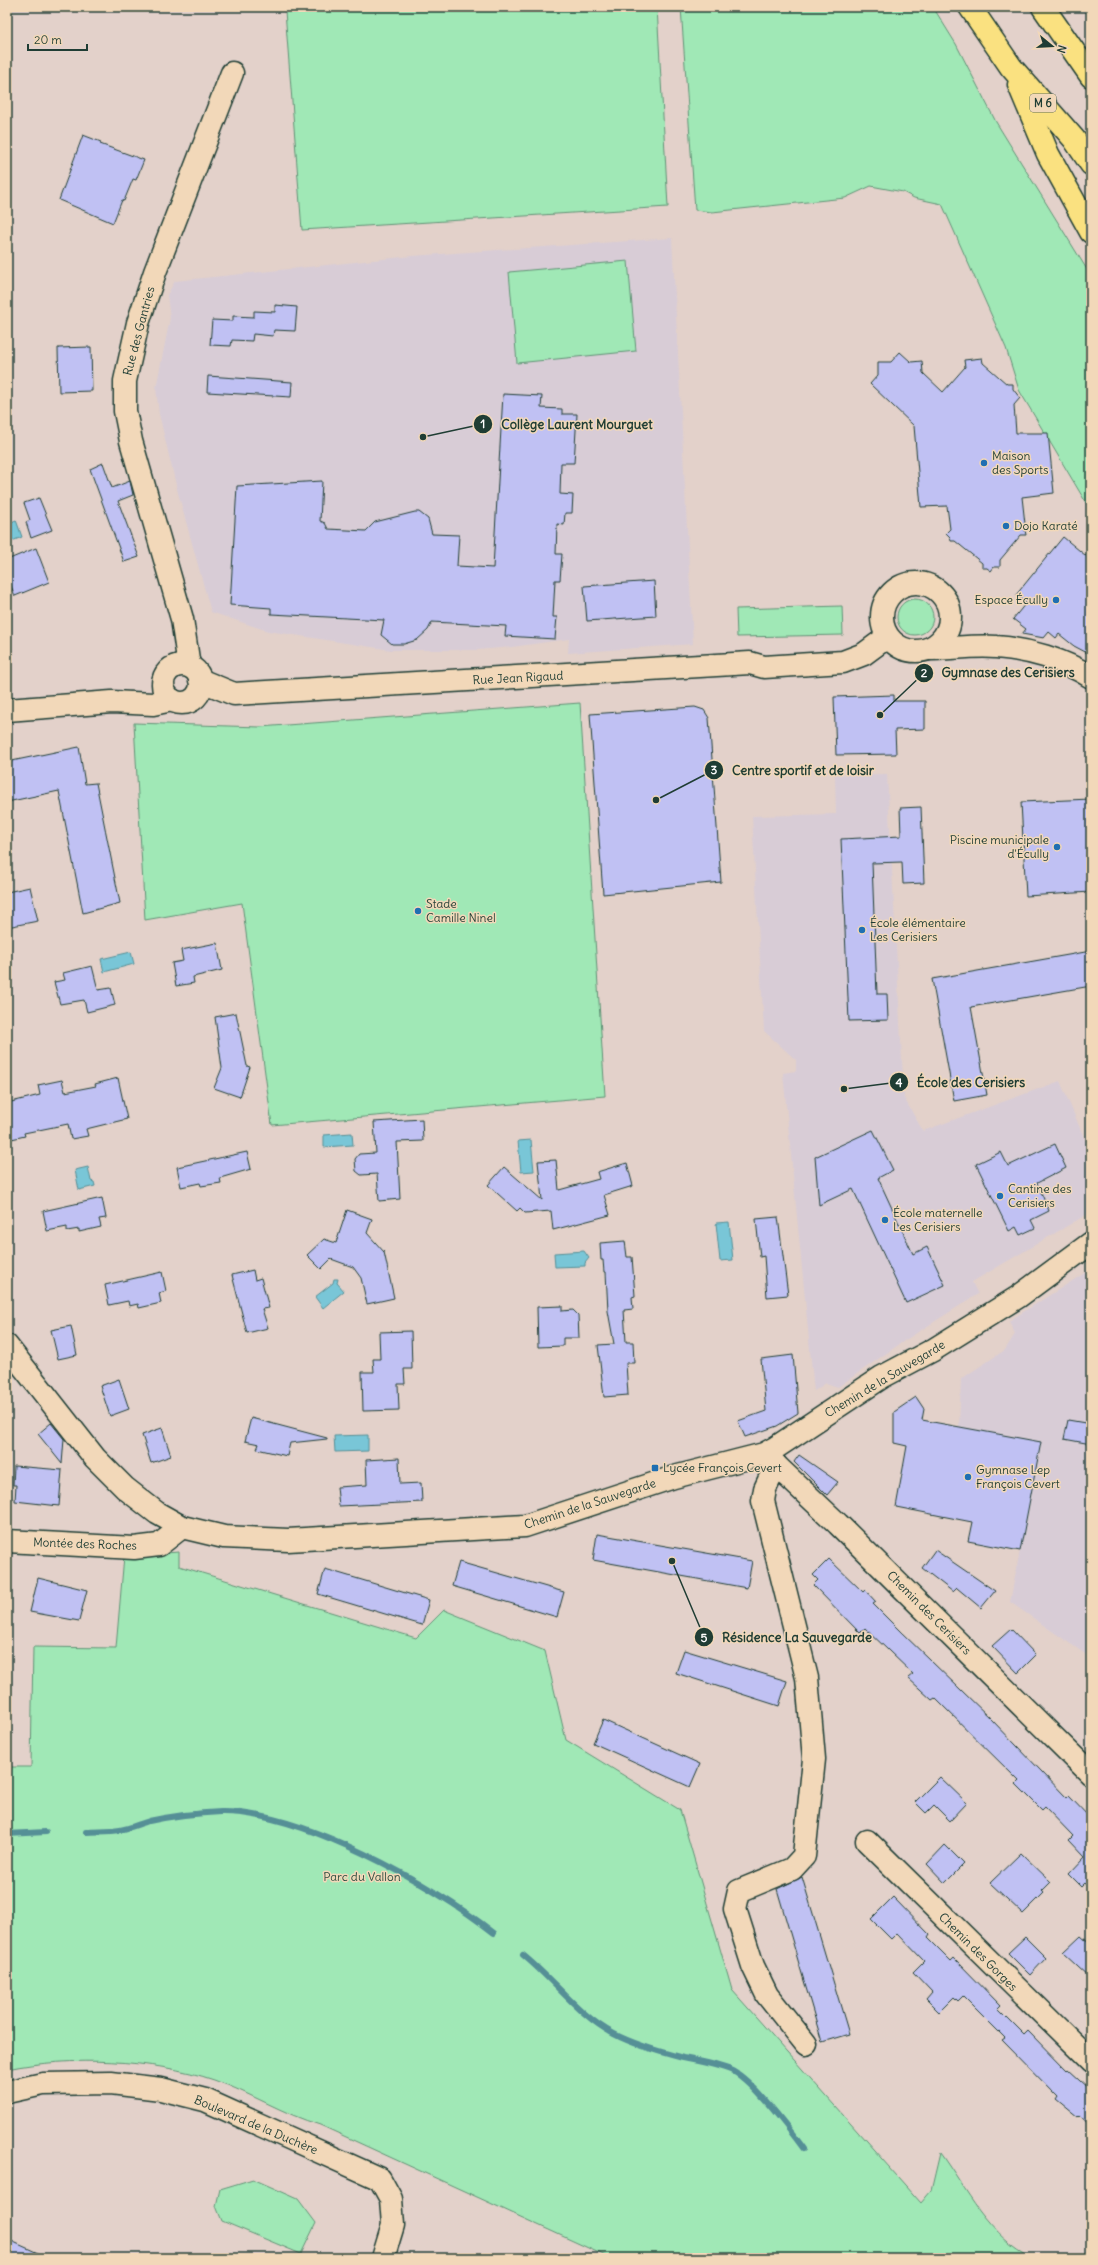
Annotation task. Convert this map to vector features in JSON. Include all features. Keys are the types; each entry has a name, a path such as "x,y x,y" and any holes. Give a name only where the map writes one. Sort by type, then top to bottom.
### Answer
{"highway":[{"name":"M 6","path":"970,7 1011,67 1074,139 1091,164"},
{"path":"1043,7 1091,76"},
{"path":"1011,67 1048,154 1091,232"}],"street":[{"name":"Rue des Gantries","path":"194,673 182,619 131,441 125,411 125,381 138,323 155,272 232,73"},
{"path":"928,649 944,637 950,619 946,600 936,590 923,583 904,585 895,589 884,603 882,624 887,637 900,648 909,651 995,647"},
{"path":"167,685 182,619"},
{"path":"950,619 964,634 995,647 1037,655 1062,663 1091,678"},
{"name":"Rue Jean Rigaud","path":"194,673 234,694 750,663 764,667 837,663 864,654 887,637"},
{"path":"7,710 112,702 154,704 167,685 177,666 194,673 200,687 195,698 182,703 167,685"},
{"name":"Chemin de la Sauvegarde","path":"7,1346 95,1458 125,1488 157,1512 182,1527 224,1537 288,1540 525,1526 674,1477 770,1460 882,1378 933,1350 1018,1297 1091,1243"},
{"path":"770,1460 763,1501 807,1678 814,1759 804,1856 792,1869 739,1891 735,1909 753,1966 767,1995 806,2044"},
{"name":"Chemin des Cerisiers","path":"770,1460 838,1524 1091,1774"},
{"name":"Montée des Roches","path":"7,1541 134,1548 159,1545 182,1527"},
{"name":"Chemin des Gorges","path":"867,1841 1091,2062"},
{"name":"Boulevard de la Duchère","path":"7,2092 43,2084 111,2084 161,2089 205,2100 380,2179 391,2199 393,2225 383,2258"}],"shaded area":[{"path":"672,238 693,644 568,653 569,639 477,650 391,650 268,631 211,612 177,489 159,414 156,388 170,318 167,295 175,281 412,256"},
{"path":"887,774 904,1098 923,1131 1060,1081 1091,1154 1091,1212 972,1282 978,1294 904,1341 838,1387 826,1383 814,1391 783,1073 796,1071 796,1060 764,1031 752,816 836,814 835,775"},
{"path":"1091,1269 1091,1658 1010,1602 1041,1443 959,1427 961,1379 1005,1350 1015,1334 1009,1321"}],"green space":[{"path":"348,7 657,7 668,207 302,230 285,11"},
{"path":"681,7 933,7 956,44 996,122 1091,276 1091,511 1019,390 1006,348 942,204 914,198 903,192 871,186 845,198 712,212 695,210"},
{"path":"628,261 636,351 517,363 509,272"},
{"path":"915,599 928,604 933,617 928,630 915,635 902,630 897,617 902,604"},
{"path":"842,606 843,635 737,637 736,609"},
{"name":"Stade Camille Ninel","path":"580,703 605,1096 272,1125 242,903 145,920 134,723 260,727"},
{"name":"Parc du Vallon","path":"179,1552 179,1566 416,1638 444,1610 545,1651 566,1740 680,1810 732,1990 921,2203 931,2191 940,2153 991,2226 1017,2249 1033,2258 610,2258 320,2125 293,2115 214,2080 165,2068 111,2062 57,2062 7,2069 7,1767 31,1767 33,1647 116,1648 124,1556"},
{"path":"253,2179 298,2199 316,2223 301,2254 222,2221 216,2206 220,2189"}],"water":[{"path":"16,520 22,537 7,543 7,524"},
{"path":"131,952 134,964 104,972 101,959"},
{"path":"352,1133 353,1145 324,1147 324,1135"},
{"path":"531,1140 534,1171 521,1172 518,1141"},
{"path":"88,1167 91,1181 94,1182 95,1186 79,1190 75,1170"},
{"path":"729,1222 733,1260 720,1261 716,1223"},
{"path":"584,1251 589,1258 585,1263 585,1266 555,1267 554,1253"},
{"path":"334,1279 338,1279 337,1283 344,1291 323,1308 315,1297 333,1283"},
{"path":"368,1435 368,1451 335,1452 334,1436"}],"building":[{"path":"83,135 101,142 100,144 144,160 136,180 133,179 124,201 122,200 113,223 59,200"},
{"path":"275,305 297,307 295,331 274,330 273,336 253,334 252,341 232,340 231,346 210,345 212,320 233,321 233,316 254,317 254,311 275,312"},
{"path":"91,347 92,391 59,392 58,348"},
{"name":"Maison des Sports","path":"900,352 911,362 922,361 923,373 943,392 965,367 964,360 982,358 983,363 1007,384 1013,384 1013,389 1020,398 1014,405 1016,433 1048,433 1054,493 1022,497 1025,524 1028,527 1025,530 1026,535 1021,535 1000,560 1000,567 994,567 991,571 987,568 982,568 982,563 955,541 951,541 950,537 946,533 950,529 947,506 921,507 914,426 870,384 878,375 878,362 891,362"},
{"path":"208,376 292,382 291,397 207,392"},
{"path":"503,394 542,396 541,408 562,409 562,414 577,414 574,463 561,463 560,494 573,495 572,513 565,513 564,525 557,524 556,554 562,554 560,580 555,580 553,617 557,617 555,639 505,636 506,626 432,622 428,630 417,640 404,644 392,644 381,635 384,620 271,614 271,608 230,605 237,486 322,481 320,521 325,523 328,529 366,531 375,522 419,512 428,519 432,534 459,535 457,566 493,568"},
{"path":"103,463 112,488 130,481 133,495 118,501 139,557 124,562 90,469"},
{"path":"39,498 52,530 31,538 26,522 30,520 24,503"},
{"name":"Espace Écully","path":"1063,537 1091,560 1091,655 1074,646 1059,634 1056,638 1049,632 1044,638 1022,634 1026,629 1013,619 1026,603 1016,595"},
{"path":"36,548 49,582 15,596 7,576 7,560"},
{"path":"654,581 656,616 587,621 584,586"},
{"path":"894,695 894,701 925,701 925,729 895,730 896,754 836,755 834,697"},
{"path":"695,707 704,710 709,718 721,882 603,894 590,714"},
{"path":"79,747 85,784 96,783 120,903 83,913 59,791 7,802 7,762"},
{"name":"Piscine municipale d'Écully","path":"1091,799 1091,892 1026,896 1021,802"},
{"path":"921,807 924,883 903,884 902,862 872,863 877,994 887,994 888,1020 849,1021 841,839 901,836 900,808"},
{"path":"30,887 38,921 7,927 7,892"},
{"path":"217,943 222,970 193,977 194,983 176,986 172,963 183,961 181,950"},
{"path":"1091,951 1091,986 971,1007 987,1095 954,1101 932,979"},
{"path":"92,966 98,990 111,988 115,1005 87,1012 84,1000 60,1004 54,982 65,980 63,973"},
{"path":"236,1013 247,1066 250,1067 240,1097 214,1088 222,1068 215,1017"},
{"path":"118,1078 127,1119 86,1129 88,1136 71,1139 68,1124 24,1133 25,1136 7,1140 7,1103 40,1095 38,1085 62,1080 65,1092 96,1086 95,1084"},
{"path":"422,1119 423,1141 397,1142 400,1199 379,1201 377,1174 361,1175 356,1171 355,1159 359,1154 376,1153 374,1122"},
{"path":"873,1130 893,1170 878,1178 913,1254 927,1247 945,1285 906,1303 853,1189 819,1205 815,1157"},
{"path":"1055,1144 1066,1168 1037,1183 1049,1211 1031,1220 1035,1228 1020,1235 1016,1227 1009,1231 976,1164 1001,1152 1008,1166"},
{"path":"247,1152 251,1169 220,1178 221,1183 201,1186 200,1183 181,1187 177,1167"},
{"path":"556,1160 559,1190 599,1179 597,1172 627,1163 633,1186 604,1195 610,1215 553,1230 551,1211 525,1213 520,1208 517,1211 488,1185 504,1167 542,1200 538,1161"},
{"path":"102,1198 106,1218 99,1219 101,1227 79,1232 79,1229 67,1231 67,1227 47,1231 43,1211"},
{"path":"347,1210 372,1219 367,1233 384,1252 394,1298 367,1304 361,1278 353,1267 331,1259 321,1269 307,1255 324,1239 336,1243"},
{"path":"778,1217 788,1295 767,1297 764,1256 760,1257 756,1219"},
{"path":"625,1241 627,1257 632,1257 635,1296 632,1297 633,1309 624,1310 626,1342 633,1342 634,1363 626,1363 628,1395 604,1397 598,1345 614,1344 608,1311 606,1272 604,1272 603,1260 601,1260 600,1243"},
{"path":"253,1270 255,1280 261,1278 269,1308 262,1309 268,1328 247,1333 232,1275"},
{"path":"162,1272 166,1291 159,1293 161,1303 139,1308 138,1304 129,1306 128,1301 109,1305 105,1285"},
{"path":"562,1306 562,1311 573,1310 578,1315 579,1338 563,1338 563,1346 538,1347 537,1307"},
{"path":"71,1326 77,1355 58,1359 51,1330"},
{"path":"411,1331 412,1369 404,1369 405,1384 398,1384 399,1410 363,1411 362,1372 374,1372 373,1359 380,1359 379,1332"},
{"path":"793,1355 798,1413 777,1426 745,1437 738,1421 766,1411 761,1359"},
{"path":"119,1379 129,1409 110,1416 100,1386"},
{"name":"Gymnase Lep François Cevert","path":"916,1397 924,1409 922,1420 1041,1442 1020,1551 968,1541 972,1522 896,1507 907,1446 894,1443 894,1412"},
{"path":"251,1418 327,1439 290,1443 287,1456 257,1449 259,1444 245,1441"},
{"path":"1068,1420 1091,1424 1091,1444 1064,1439"},
{"path":"51,1423 64,1439 62,1464 38,1434"},
{"path":"162,1428 171,1456 151,1463 142,1435"},
{"path":"799,1455 838,1482 827,1495 794,1462"},
{"path":"399,1458 400,1484 421,1483 422,1502 339,1506 337,1487 367,1485 366,1460"},
{"path":"14,1466 62,1470 59,1506 15,1501 16,1485 13,1485"},
{"path":"597,1534 752,1561 747,1588 593,1560"},
{"path":"935,1550 995,1591 981,1608 957,1588 953,1592 922,1568"},
{"path":"829,1559 863,1592 865,1590 876,1602 873,1604 991,1719 1067,1798 1069,1796 1091,1819 1091,1890 1084,1883 1081,1886 1069,1874 1085,1857 1069,1840 1073,1836 1045,1807 1042,1810 1016,1784 1019,1781 935,1698 932,1700 908,1678 913,1674 865,1628 860,1633 813,1585 818,1580 813,1575"},
{"path":"459,1562 564,1592 557,1617 452,1586"},
{"path":"325,1569 429,1600 422,1625 318,1594"},
{"path":"38,1578 87,1590 79,1621 30,1612"},
{"path":"1011,1629 1036,1655 1018,1673 992,1646"},
{"path":"684,1650 787,1681 779,1706 676,1673"},
{"path":"603,1720 700,1764 690,1787 593,1743"},
{"path":"940,1777 967,1803 950,1821 934,1805 926,1813 915,1802"},
{"path":"945,1845 964,1864 945,1883 927,1864"},
{"path":"1021,1853 1051,1882 1042,1891 1044,1893 1023,1914 990,1883"},
{"path":"802,1877 849,2034 822,2042 777,1889"},
{"path":"893,1897 930,1935 928,1938 951,1961 954,1958 1001,2006 998,2009 1024,2035 1028,2031 1067,2071 1068,2070 1091,2091 1091,2126 1079,2115 1077,2117 1054,2098 1056,2095 1002,2040 1005,2038 963,1996 958,2001 954,1997 939,2012 926,1999 932,1992 913,1972 924,1961 897,1933 891,1939 871,1919"},
{"path":"1081,1936 1091,1945 1091,1979 1063,1953"},
{"path":"1025,1937 1046,1958 1030,1975 1008,1953"},
{"path":"7,2239 49,2258 7,2258"}],"waterway":[{"path":"86,1832 116,1831 149,1821 194,1814 221,1812 253,1815 289,1824 326,1837 364,1854 436,1893 494,1933"},
{"path":"7,1834 46,1832"},
{"path":"523,1955 589,2018 614,2034 630,2042 657,2051 721,2066 733,2071 761,2095 804,2149"}],"place":[{"name":"Collège Laurent Mourguet","path":"423,437"},
{"name":"Maison des Sports","path":"984,463"},
{"name":"Dojo Karaté","path":"1006,526"},
{"name":"Espace Écully","path":"1056,600"},
{"name":"Gymnase des Cerisiers","path":"880,715"},
{"name":"Centre sportif et de loisir","path":"656,800"},
{"name":"Piscine municipale d'Écully","path":"1057,847"},
{"name":"Stade Camille Ninel","path":"418,911"},
{"name":"École élémentaire Les Cerisiers","path":"862,930"},
{"name":"École des Cerisiers","path":"844,1089"},
{"name":"Cantine des Cerisiers","path":"1000,1196"},
{"name":"École maternelle Les Cerisiers","path":"885,1220"},
{"name":"Lycée François Cevert","path":"655,1468"},
{"name":"Gymnase Lep François Cevert","path":"968,1477"},
{"name":"Résidence La Sauvegarde","path":"672,1561"}]}
